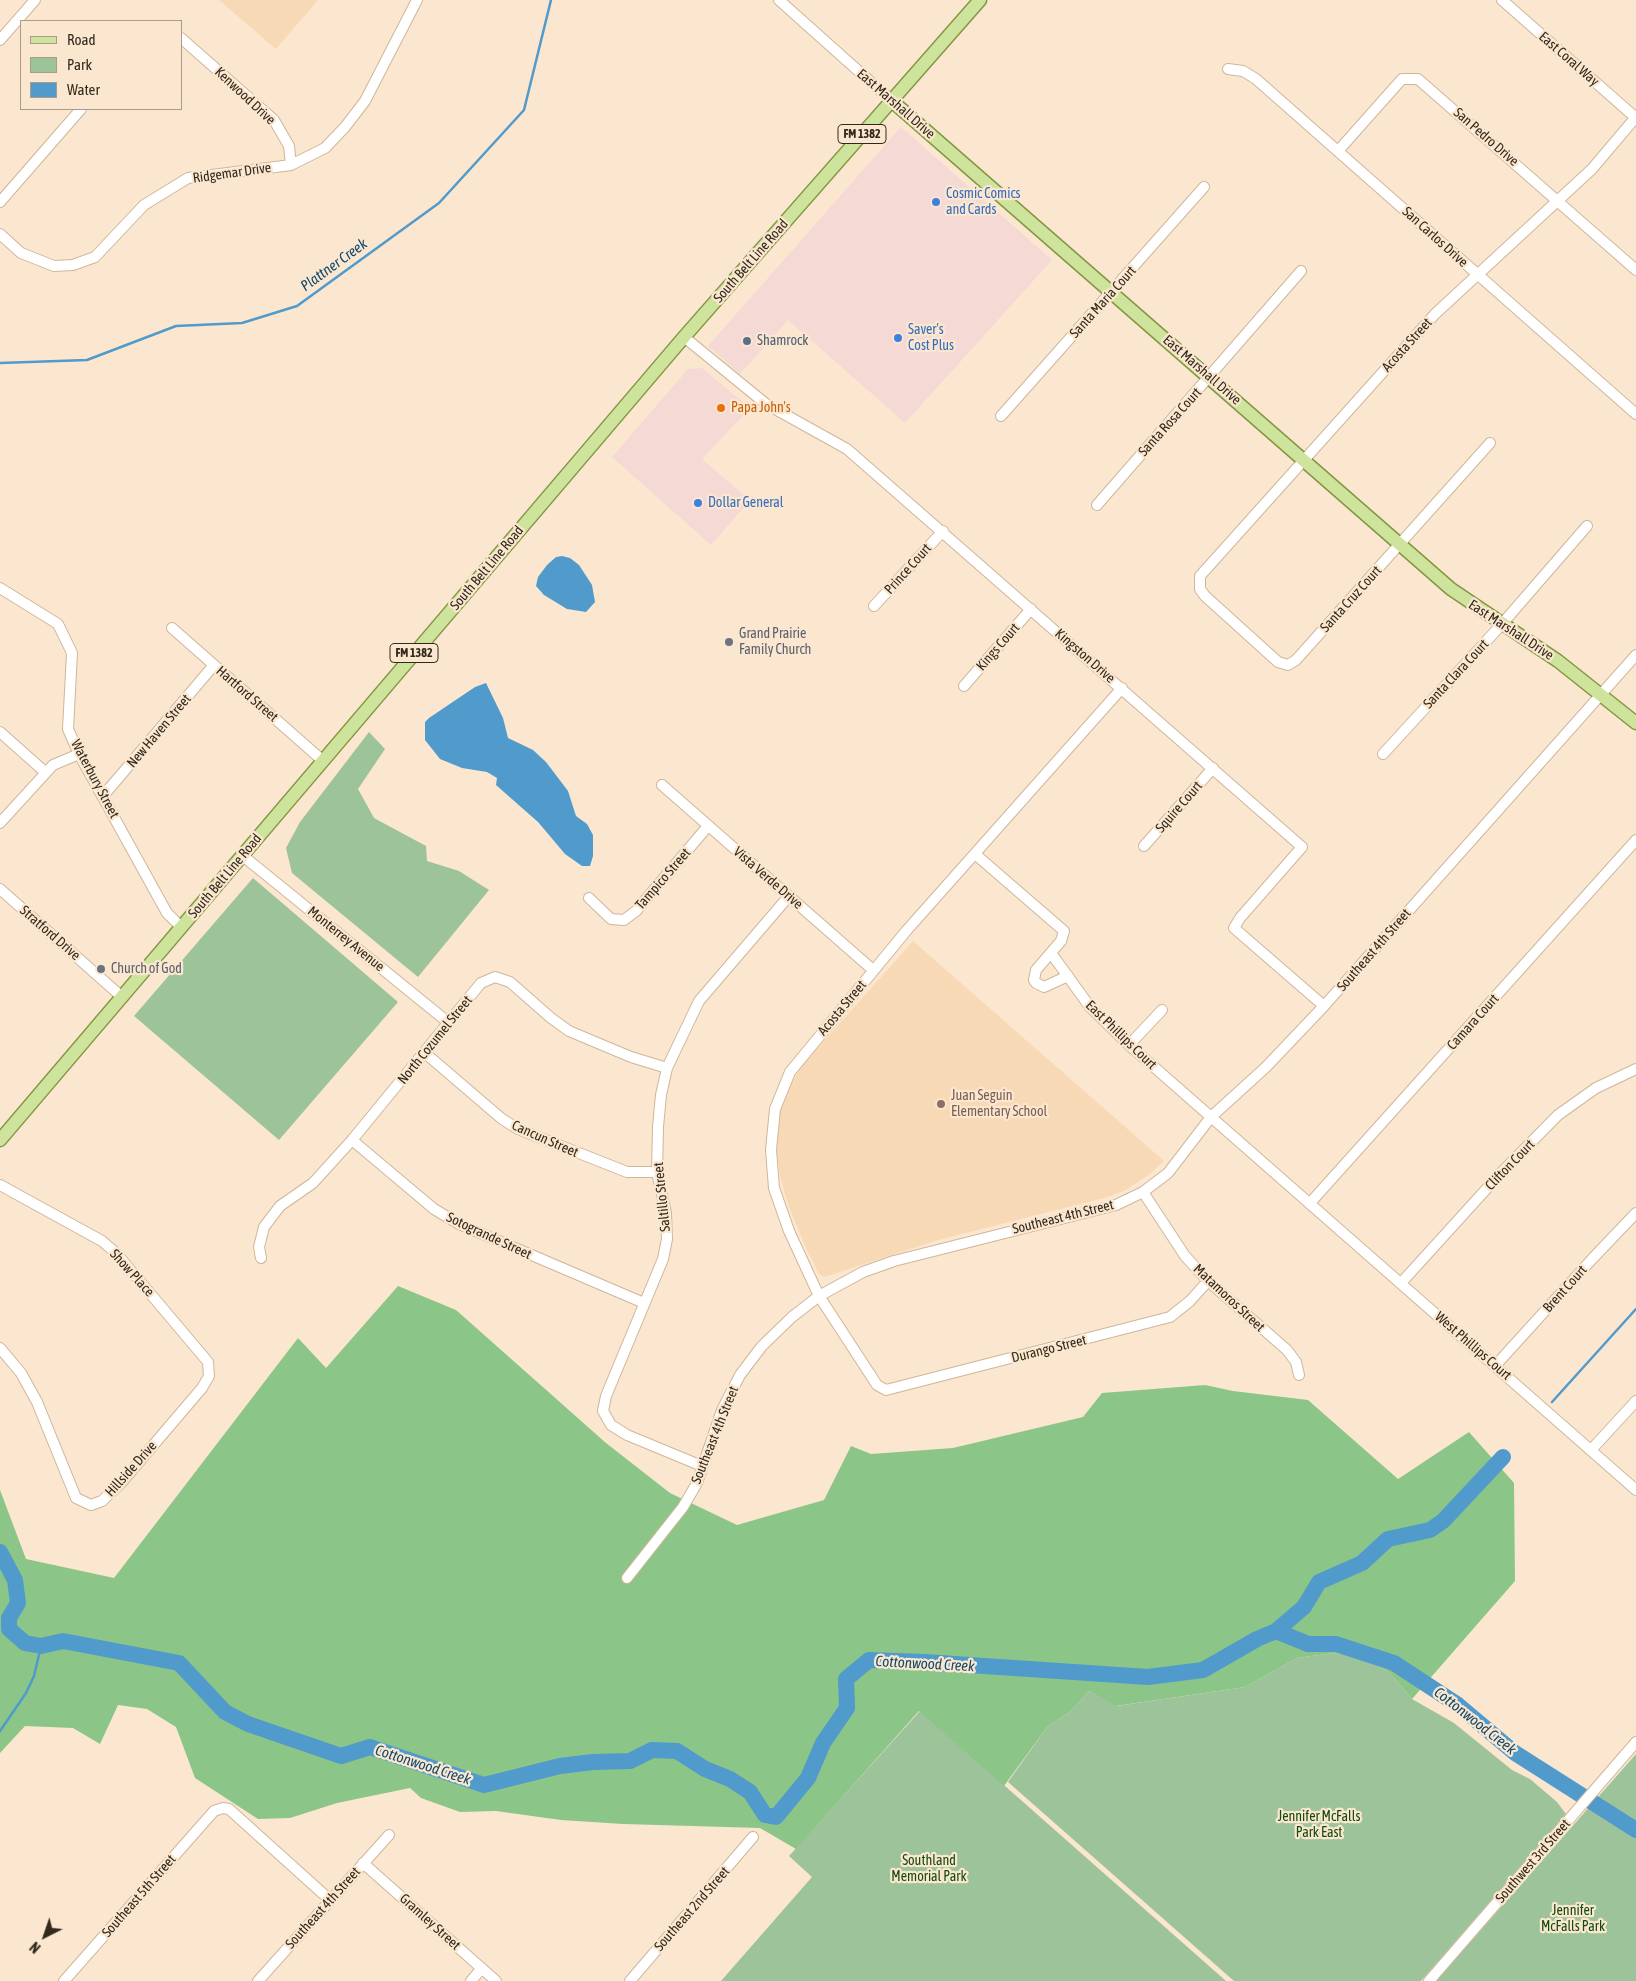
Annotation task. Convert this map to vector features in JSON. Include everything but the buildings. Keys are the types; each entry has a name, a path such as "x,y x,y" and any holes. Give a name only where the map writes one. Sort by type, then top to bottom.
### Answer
{"main road":[{"name":"South Belt Line Road","path":"0,1140 684,337 980,0"},
{"name":"East Marshall Drive","path":"892,101 1113,291 1209,378 1450,589 1558,661 1602,693 1636,724"}],"street":[{"path":"0,40 35,0"},
{"name":"Ridgemar Drive","path":"0,234 21,253 54,266 73,265 95,257 144,205 188,178 291,165 324,148 350,121 365,101 416,0"},
{"name":"East Marshall Drive","path":"779,0 892,101"},
{"name":"East Coral Way","path":"1502,0 1636,118"},
{"name":"Kenwood Drive","path":"182,39 274,120 289,146 291,165"},
{"name":"San Carlos Drive","path":"1228,69 1243,71 1256,79 1636,414"},
{"name":"San Pedro Drive","path":"1338,151 1402,79 1418,79 1636,270"},
{"path":"0,202 80,110"},
{"name":"Acosta Street","path":"1200,589 1200,576 1428,321 1592,169 1636,118"},
{"name":"Santa Maria Court","path":"1001,416 1204,187"},
{"name":"Santa Rosa Court","path":"1097,505 1301,271"},
{"name":"Kingston Drive","path":"684,337 766,404 847,449 1302,847 1234,928 1324,1006"},
{"name":"Santa Cruz Court","path":"1200,589 1204,596 1278,662 1288,665 1296,660 1490,443"},
{"name":"Santa Clara Court","path":"1383,754 1502,624 1587,526"},
{"name":"Prince Court","path":"874,606 943,531"},
{"name":"Waterbury Street","path":"0,588 58,624 72,654 68,728 78,754 167,913 181,927"},
{"name":"Kings Court","path":"964,686 1032,609"},
{"name":"Hartford Street","path":"172,628 322,760"},
{"name":"Southeast 4th Street","path":"627,1578 683,1507 697,1483 722,1410 740,1375 762,1346 792,1317 820,1296 863,1272 894,1260 1116,1205 1143,1192 1168,1173 1211,1117 1266,1068 1324,1006 1636,655"},
{"name":"New Haven Street","path":"103,796 214,665"},
{"name":"Acosta Street","path":"877,1385 820,1296 789,1231 774,1188 771,1150 775,1109 790,1072 874,970 1122,688"},
{"path":"0,732 45,772"},
{"path":"0,823 53,764 78,754"},
{"name":"Squire Court","path":"1144,846 1213,768"},
{"name":"Vista Verde Drive","path":"662,785 874,970"},
{"name":"Tampico Street","path":"589,898 611,919 624,920 636,911 708,826"},
{"name":"Camara Court","path":"1310,1203 1636,840"},
{"path":"975,854 1064,931 1061,942 1036,970 1034,980 1036,983 1044,987 1068,976"},
{"name":"Monterrey Avenue","path":"243,856 449,1023"},
{"name":"Stratford Drive","path":"0,890 122,997"},
{"name":"Saltillo Street","path":"702,1466 627,1436 611,1425 602,1411 606,1396 663,1259 667,1239 666,1213 657,1172 658,1119 667,1068 699,1001 789,896"},
{"name":"East Phillips Court","path":"1051,952 1090,1007 1129,1045 1310,1203"},
{"name":"North Cozumel Street","path":"261,1258 259,1247 264,1227 280,1206 313,1183 352,1140 481,983 495,977 510,982 569,1031 631,1058 667,1068"},
{"path":"1129,1045 1162,1010"},
{"name":"Cancun Street","path":"425,1053 502,1119 518,1129 627,1172 657,1172"},
{"name":"Clifton Court","path":"1401,1283 1500,1174 1558,1115 1596,1088 1636,1069"},
{"name":"Sotogrande Street","path":"352,1140 434,1209 459,1224 644,1303"},
{"name":"Show Place","path":"0,1185 102,1241 116,1253 208,1362 209,1376"},
{"name":"Matamoros Street","path":"1143,1192 1184,1256 1208,1281 1287,1350 1296,1362 1299,1375"},
{"name":"West Phillips Court","path":"1310,1203 1636,1490"},
{"name":"Brent Court","path":"1496,1366 1593,1258 1636,1214"},
{"name":"Durango Street","path":"877,1385 886,1390 1170,1317 1190,1302 1208,1281"},
{"name":"Hillside Drive","path":"0,1348 22,1372 37,1402 76,1498 91,1505 102,1501 121,1484 202,1388 209,1376"},
{"path":"1591,1450 1636,1401"},
{"name":"Southwest 3rd Street","path":"1429,1981 1636,1742"},
{"name":"Southeast 5th Street","path":"64,1981 214,1811 223,1808 229,1809 330,1900"},
{"name":"Southeast 4th Street","path":"258,1981 389,1835"},
{"name":"Southeast 2nd Street","path":"630,1981 754,1837"},
{"name":"Gramley Street","path":"363,1863 496,1981"},
{"path":"471,1981 482,1968"}],"shaded area":[{"path":"219,0 318,0 276,49"},
{"path":"901,127 1052,260 905,423 788,320 740,374 708,346"},
{"path":"702,368 750,408 702,459 750,500 711,545 612,457 688,369"},
{"name":"Juan Seguin Elementary School","path":"913,941 1164,1161 1150,1174 1124,1191 1108,1197 938,1240 824,1277 819,1274 806,1248 789,1207 780,1176 776,1145 779,1116 787,1092 800,1068"}],"green space":[{"path":"369,732 385,749 358,789 374,818 426,846 427,861 459,871 489,890 418,977 292,873 286,848 300,822"},
{"path":"253,878 398,1002 279,1140 134,1016"},
{"path":"398,1286 456,1310 606,1443 670,1493 737,1525 824,1500 851,1446 871,1454 953,1448 1083,1417 1102,1393 1205,1385 1233,1391 1308,1400 1398,1479 1469,1432 1514,1483 1515,1581 1412,1699 1390,1673 1356,1650 1297,1658 1245,1687 1116,1706 1089,1691 1070,1712 1047,1727 1004,1786 919,1711 796,1849 760,1828 623,1824 561,1820 496,1811 460,1812 421,1798 410,1788 337,1803 290,1818 258,1819 195,1778 176,1727 147,1709 118,1705 100,1744 73,1728 25,1726 0,1753 0,1490 26,1559 114,1578 298,1338 326,1368"},
{"name":"Jennifer McFalls Park East","path":"1356,1650 1390,1673 1412,1699 1454,1723 1512,1770 1530,1779 1557,1802 1566,1814 1421,1981 1234,1981 1008,1782 1047,1727 1070,1712 1089,1691 1117,1706 1245,1687 1297,1658"},
{"name":"Southland Memorial Park","path":"920,1711 1226,1981 721,1981 812,1877 789,1856"},
{"name":"Jennifer McFalls Park","path":"1636,1754 1636,1981 1436,1981"}],"water":[{"path":"556,557 570,558 579,565 592,585 595,602 586,612 567,609 544,595 536,586 538,577 547,565"},
{"path":"486,683 503,718 508,738 533,750 546,762 568,791 576,816 587,824 593,835 593,856 590,866 582,866 565,854 538,822 496,785 497,778 487,772 462,768 440,759 425,740 425,722 429,718 475,687"}],"waterway":[{"name":"Plattner Creek","path":"0,363 87,360 176,326 242,323 297,306 439,203 524,110 551,0"},
{"path":"1552,1402 1636,1309"},
{"path":"1276,1631 1304,1607 1319,1582 1362,1563 1388,1539 1430,1530 1443,1521 1503,1457"},
{"name":"Cottonwood Creek","path":"0,1552 15,1580 18,1603 9,1618 9,1629 25,1643 41,1646 63,1641 179,1663 225,1712 248,1724 341,1756 370,1747 484,1785 560,1766 593,1762 630,1761 652,1750 677,1751 705,1769 730,1779 750,1792 765,1815 776,1817 808,1778 823,1743 847,1708 846,1679 869,1660 1148,1677 1203,1670 1257,1639 1276,1631 1308,1644 1336,1644 1394,1663 1458,1705 1515,1753 1636,1830"},
{"path":"0,1731 26,1693 34,1676 41,1646"}],"place":[{"name":"Cosmic Comics and Cards","path":"936,202"},
{"name":"Saver's Cost Plus","path":"898,338"},
{"name":"Shamrock","path":"747,341"},
{"name":"Papa John's","path":"721,408"},
{"name":"Dollar General","path":"698,503"},
{"name":"Grand Prairie Family Church","path":"729,642"},
{"name":"Church of God","path":"101,969"},
{"name":"Juan Seguin Elementary School","path":"941,1104"}]}
